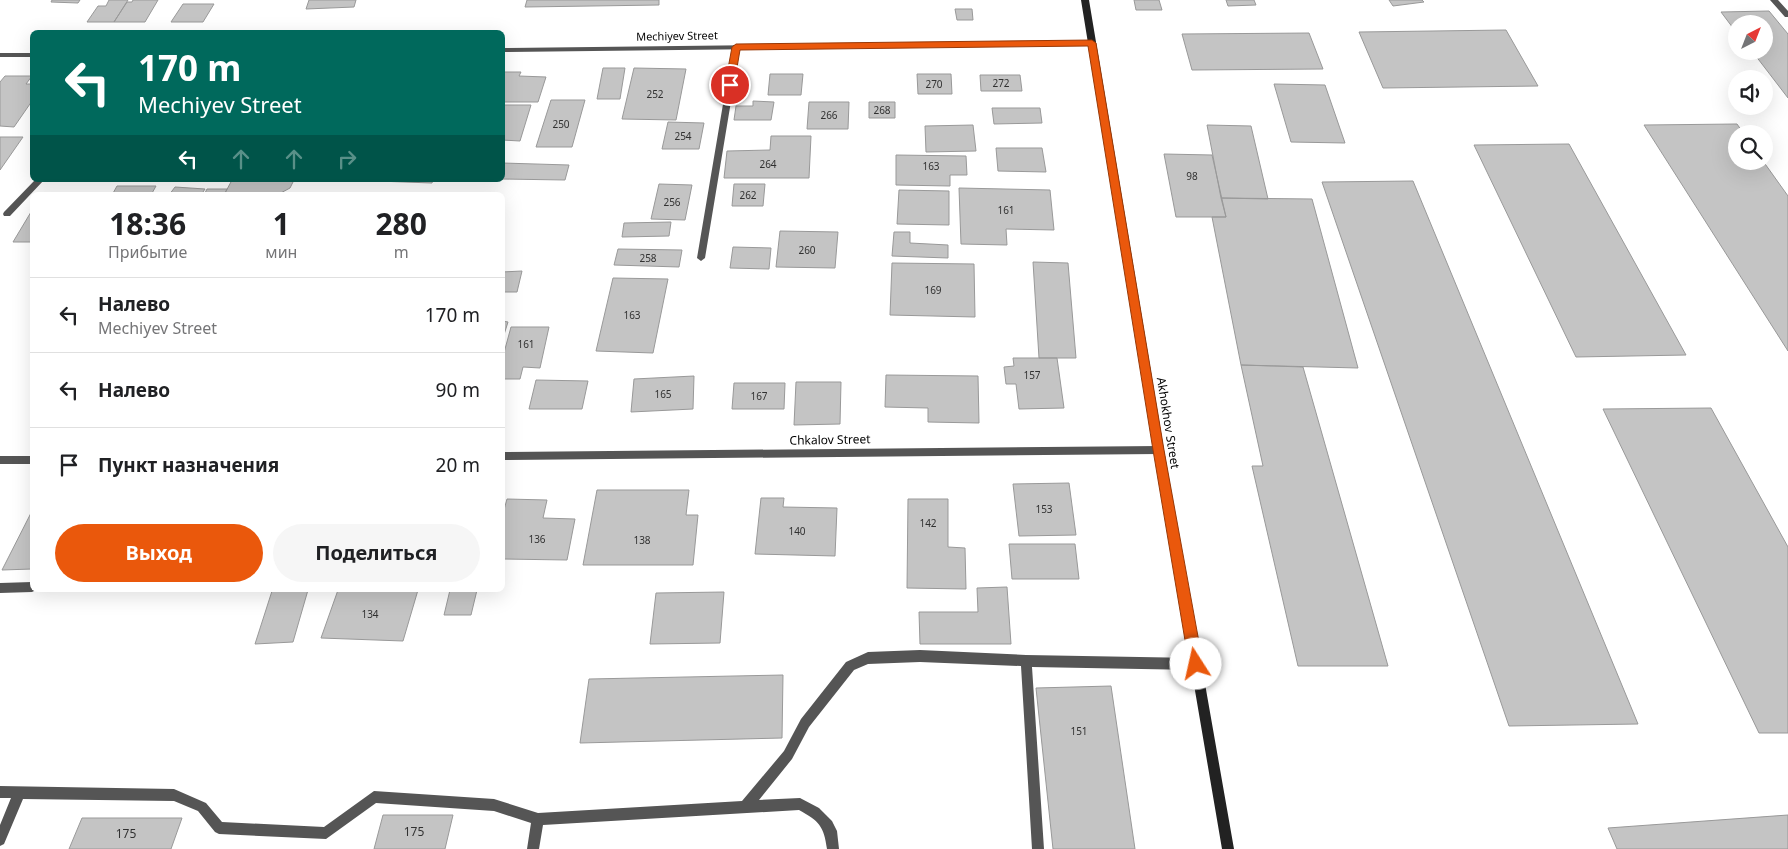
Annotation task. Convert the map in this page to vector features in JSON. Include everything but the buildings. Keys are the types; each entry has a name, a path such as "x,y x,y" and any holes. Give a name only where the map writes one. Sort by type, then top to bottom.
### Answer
{"main road":[{"name":"Akhokhov Street","path":"1085,0 1158,450 1228,849"}],"street":[{"path":"1774,0 1788,15"},
{"name":"Mechiyev Street","path":"505,50 1092,43"},
{"path":"702,258 736,47"},
{"path":"0,55 30,55"},
{"path":"7,214 38,182"},
{"name":"Chkalov Street","path":"505,456 1158,450"},
{"path":"0,460 30,460"},
{"path":"0,588 30,587"},
{"path":"744,808 788,755 805,723 850,666 868,658 920,656 1026,661 1196,664"},
{"path":"1026,661 1038,849"},
{"path":"0,792 174,795 202,808 219,828 326,833 374,797 494,805 538,819 800,804 823,816 832,836 832,849"},
{"path":"0,840 20,792"},
{"path":"533,849 538,819"}],"route":[{"path":"730,85 736,47 1092,43 1158,450 1196,664"}]}
